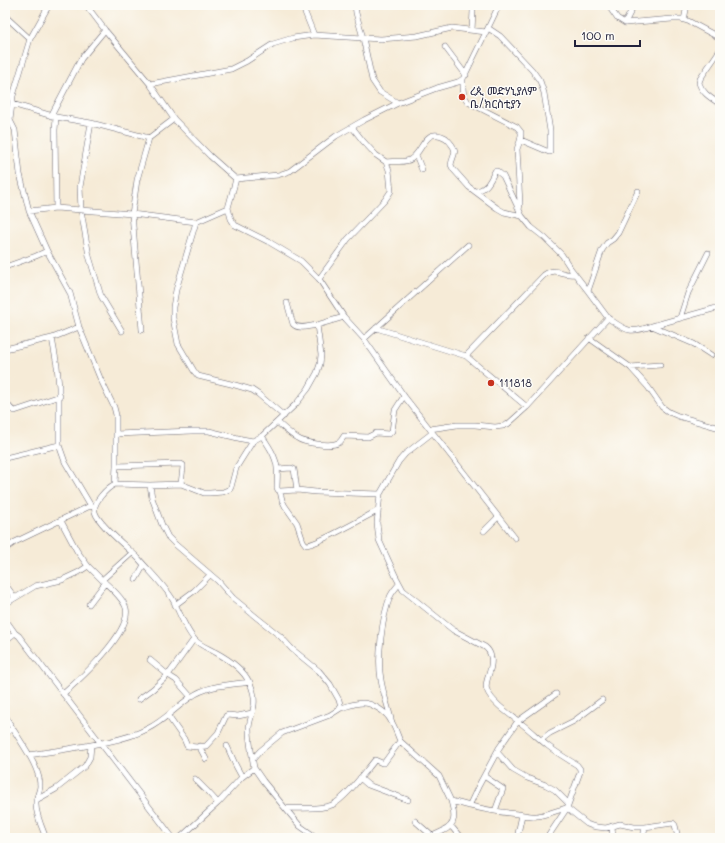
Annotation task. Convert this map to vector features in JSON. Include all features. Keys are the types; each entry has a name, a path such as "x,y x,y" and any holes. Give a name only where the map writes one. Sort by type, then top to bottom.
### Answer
{"street":[{"path":"5,130 10,120 13,96 30,39 50,5"},
{"path":"86,5 150,84 174,119 210,156 236,179 278,175 290,171 324,144 352,127 398,103 437,88 458,82 464,77 499,5"},
{"path":"302,5 314,35"},
{"path":"355,5 372,80 380,92 398,103"},
{"path":"472,5 472,30"},
{"path":"608,5 617,18 625,23 672,19 684,20 720,38"},
{"path":"625,23 634,5"},
{"path":"684,20 688,5"},
{"path":"5,16 30,39"},
{"path":"150,84 231,69 247,61 273,44 293,38 314,35 381,39 417,36 452,28 487,30 500,36 532,70 540,81 542,87 550,130 550,151 549,152 521,140"},
{"path":"56,208 54,116 81,59 105,30"},
{"path":"445,47 464,77 464,98 468,102 517,127 521,132 521,140 517,149 520,204 519,211"},
{"path":"720,50 700,79 699,83 706,93 720,104"},
{"path":"5,94 13,96"},
{"path":"12,104 54,116 91,123 149,138"},
{"path":"142,330 132,214 137,180 149,138 174,119"},
{"path":"10,120 15,130 20,174 29,211 47,251 70,292 79,327 100,378 114,407 116,415 115,484"},
{"path":"91,123 80,187 88,256 102,296 122,331"},
{"path":"319,279 348,240 391,191 389,170 386,162 376,155 352,127"},
{"path":"386,162 411,160 428,137 436,135 444,138 451,143 455,150 451,167 470,187 502,211 522,216"},
{"path":"416,155 422,170"},
{"path":"476,192 488,185 494,172 498,171 503,176 519,211 530,227 545,238 562,255 574,274 608,318 627,330 638,331 720,307"},
{"path":"236,179 228,208 231,219 235,225 269,242 301,261 319,279 344,317 364,339 404,396 515,538"},
{"path":"588,291 602,250 618,233 638,191"},
{"path":"29,211 56,208 132,214 196,222 228,208"},
{"path":"196,222 176,290 173,307 173,318 178,344 198,376 235,384 252,390 284,416"},
{"path":"364,339 468,245"},
{"path":"5,267 47,251"},
{"path":"680,318 688,293 708,253"},
{"path":"466,356 549,271 574,274"},
{"path":"287,303 294,326 300,328 317,325 344,317"},
{"path":"547,838 568,806 580,769 577,765 548,746 492,698 487,690 486,684 492,665 489,650 453,630 403,590 379,540 377,511 380,494 399,461 431,431 457,425 495,427 508,424 527,408 608,318"},
{"path":"5,549 15,542 93,506 110,486 115,484 181,484 204,493 230,490 236,468 253,441 262,436 296,404 317,373 321,355 317,325"},
{"path":"652,326 694,344 711,354"},
{"path":"5,349 52,338 79,327"},
{"path":"376,328 466,356 527,408"},
{"path":"52,338 58,366 60,396 59,445 64,462 93,506 97,518 144,565 171,597 194,639 241,670 250,682 254,695 254,704 249,726 249,737 254,768 267,787 300,826 317,838"},
{"path":"589,338 630,367 648,387 662,407 669,412 720,428"},
{"path":"630,367 660,365"},
{"path":"5,398 10,409 15,412 60,396"},
{"path":"277,422 298,439 321,444 337,444 344,436 368,437 376,433 389,434 392,431 395,410 404,396"},
{"path":"116,434 209,431 242,440 253,441"},
{"path":"262,436 276,461 278,469 277,488 280,491 285,506 297,523 303,541 306,545 310,545 328,537 377,511"},
{"path":"5,458 59,445"},
{"path":"116,466 181,464 183,465 181,484"},
{"path":"278,469 294,469 297,490"},
{"path":"150,485 152,498 168,537 218,582 233,598 280,636 292,649 319,671 330,684 339,700 341,708"},
{"path":"280,491 297,490 380,494"},
{"path":"484,531 498,517"},
{"path":"60,521 77,551 88,566 122,599 127,611 126,618 116,637 100,659 82,678 63,694"},
{"path":"89,604 103,581 132,553"},
{"path":"136,579 144,565"},
{"path":"5,604 35,586 62,580 88,566"},
{"path":"175,605 194,591 210,575"},
{"path":"5,584 15,598"},
{"path":"391,720 381,679 381,637 390,597 399,584"},
{"path":"5,619 173,838"},
{"path":"5,641 15,633"},
{"path":"139,699 154,689 168,675 194,639"},
{"path":"150,660 176,680 191,697"},
{"path":"29,755 91,745 128,737 148,729 200,692 216,687 250,682"},
{"path":"469,806 499,748 518,721 556,694"},
{"path":"541,740 550,733 574,721 602,700"},
{"path":"253,759 260,751 282,733 330,715 341,708 362,703 368,704 387,714 400,741 439,776 451,801 454,813 454,822 446,830 430,837 415,821"},
{"path":"168,716 184,738 187,746 206,746 212,738 217,735 226,716 238,716 252,713"},
{"path":"5,715 36,766 40,782 40,790 36,800 36,806 46,838"},
{"path":"5,734 12,728"},
{"path":"285,808 316,808 330,806 341,799 375,760 384,763 400,741"},
{"path":"36,800 56,789 85,766 90,758 91,745"},
{"path":"199,746 206,759"},
{"path":"227,746 242,777"},
{"path":"497,752 513,770 527,778 555,790 568,806 587,824 606,828 620,824 634,827 645,827 673,823 675,825 678,838"},
{"path":"180,838 218,803 242,777 254,768"},
{"path":"484,776 503,789 495,811"},
{"path":"360,778 368,785 408,800"},
{"path":"195,779 218,803"},
{"path":"451,801 495,811 536,816 549,814 568,806"},
{"path":"517,838 522,815"},
{"path":"451,826 461,838"},
{"path":"612,826 613,838"},
{"path":"643,838 645,827"}],"place":[{"name":"ረጲ መድሃኒያለም ቤ/ክርስቲያን","path":"462,97"},
{"name":"111818","path":"491,383"}]}
